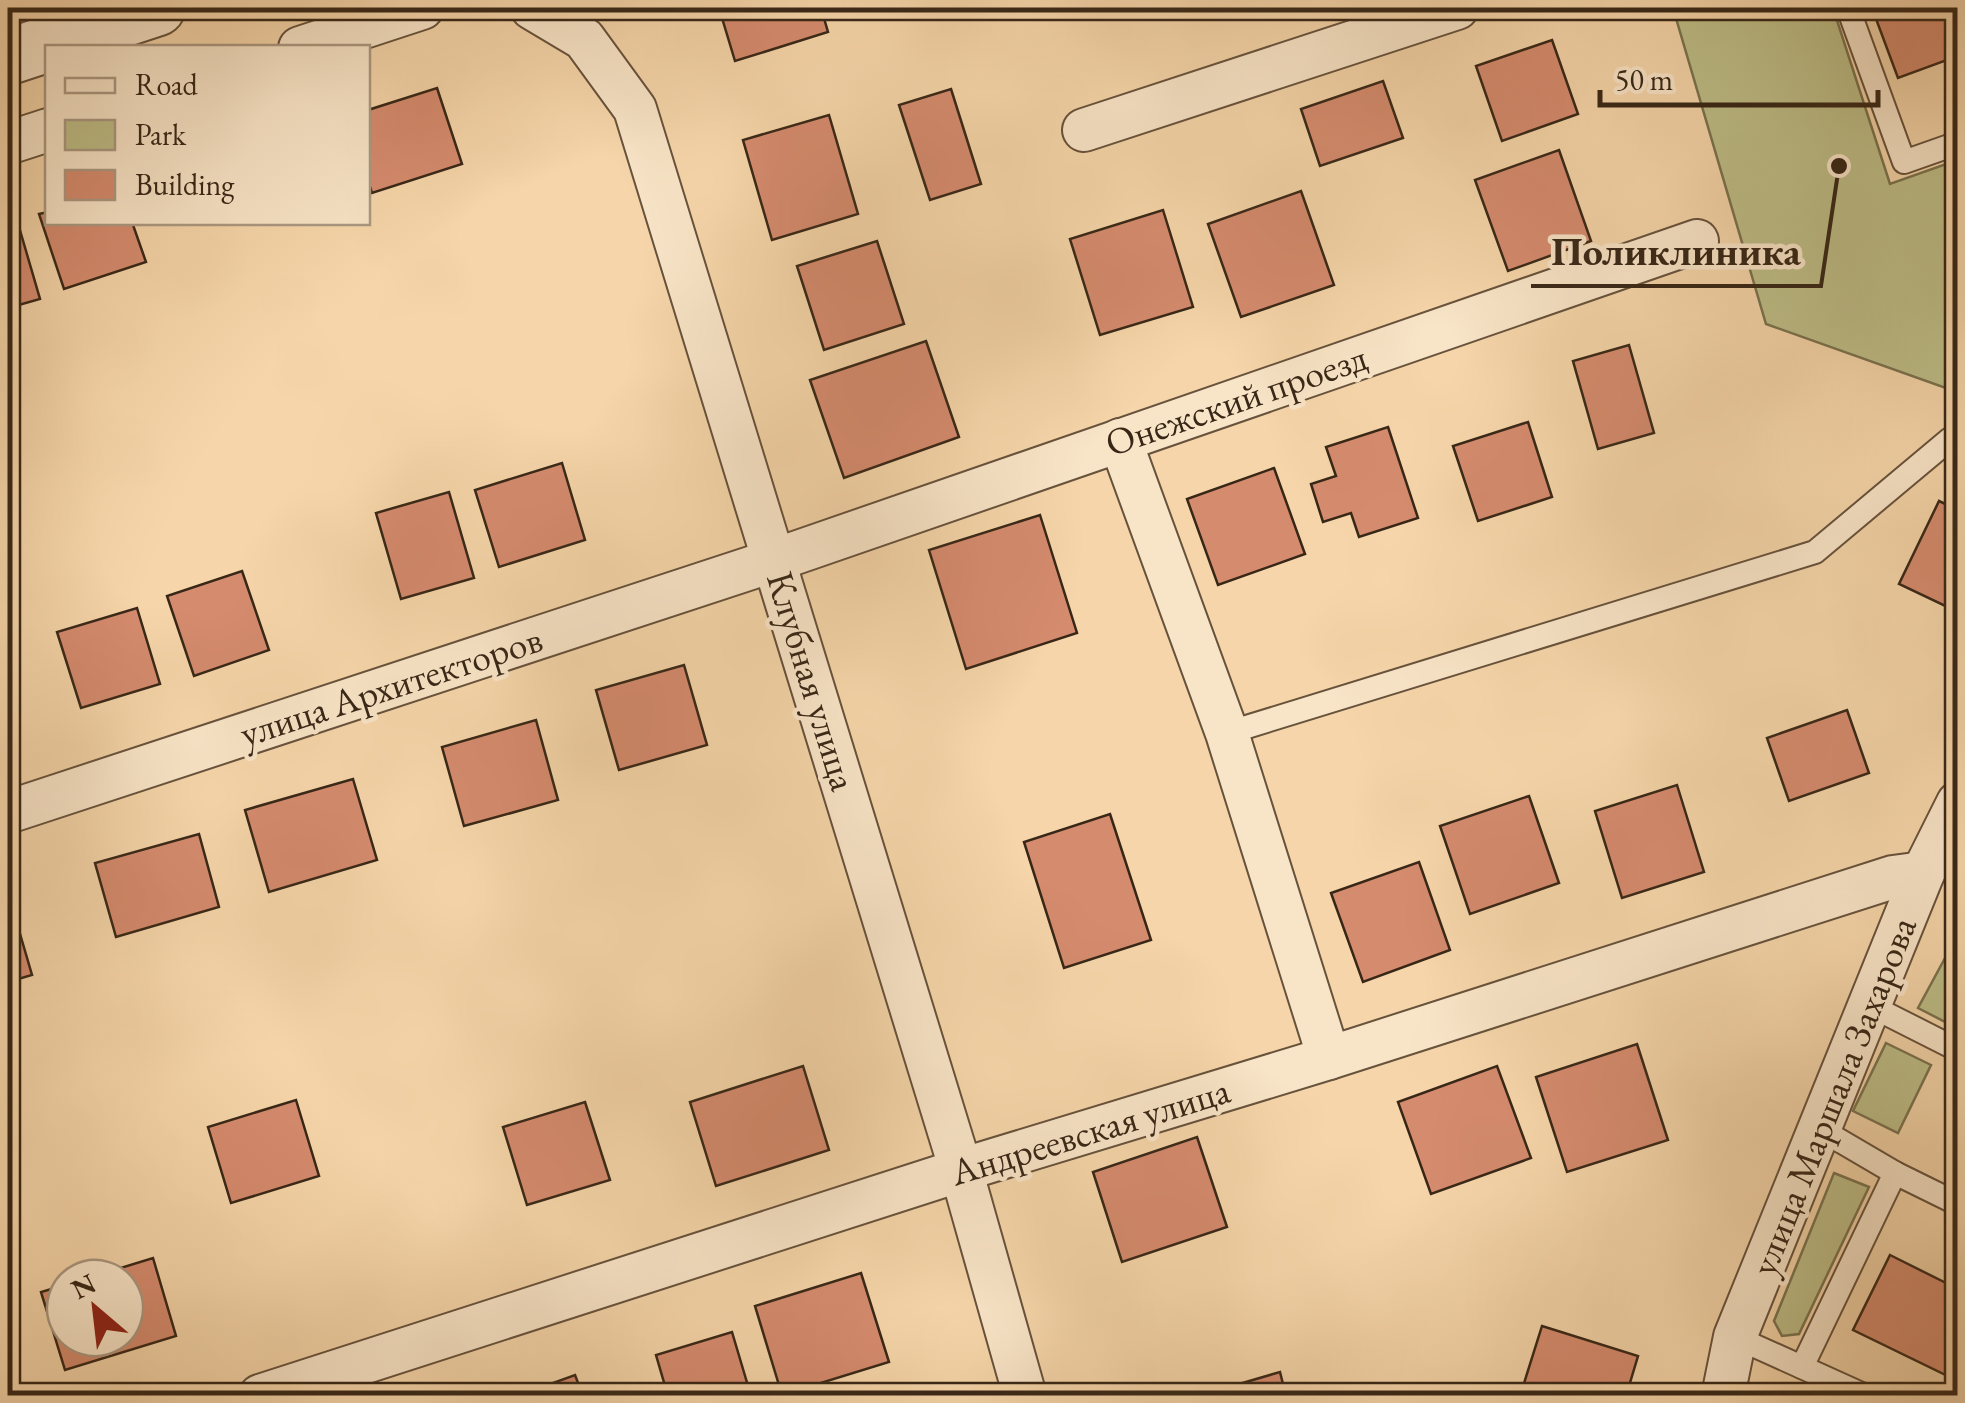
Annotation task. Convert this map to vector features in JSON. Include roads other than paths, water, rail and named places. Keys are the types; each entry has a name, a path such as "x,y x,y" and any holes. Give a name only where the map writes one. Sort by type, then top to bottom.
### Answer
{"street":[{"path":"8,57 157,8"},
{"path":"309,45 422,8"},
{"name":"Клубная улица","path":"532,8 584,39 635,109 961,1170 1025,1396"},
{"path":"1084,130 1456,8"},
{"path":"8,144 45,131"},
{"name":"Онежский проезд","path":"776,560 1697,242"},
{"path":"1120,440 1226,733 1329,1058"},
{"name":"улица Архитекторов","path":"8,812 776,560"},
{"name":"улица Маршала Захарова","path":"1723,1396 1736,1337 1868,1004 1923,873 1958,803"},
{"name":"Андреевская улица","path":"260,1396 961,1170 1329,1058 1893,877 1923,873"}],"lane":[{"path":"1848,8 1904,162 1958,143"},
{"path":"1226,733 1815,552 1950,440 1958,442"},
{"path":"1868,1004 1958,1050"},
{"path":"1820,1129 1958,1204"},
{"path":"1802,1367 1894,1172"},
{"path":"1736,1337 1866,1396"}],"place":[{"name":"Поликлиника","path":"1839,166"}]}
